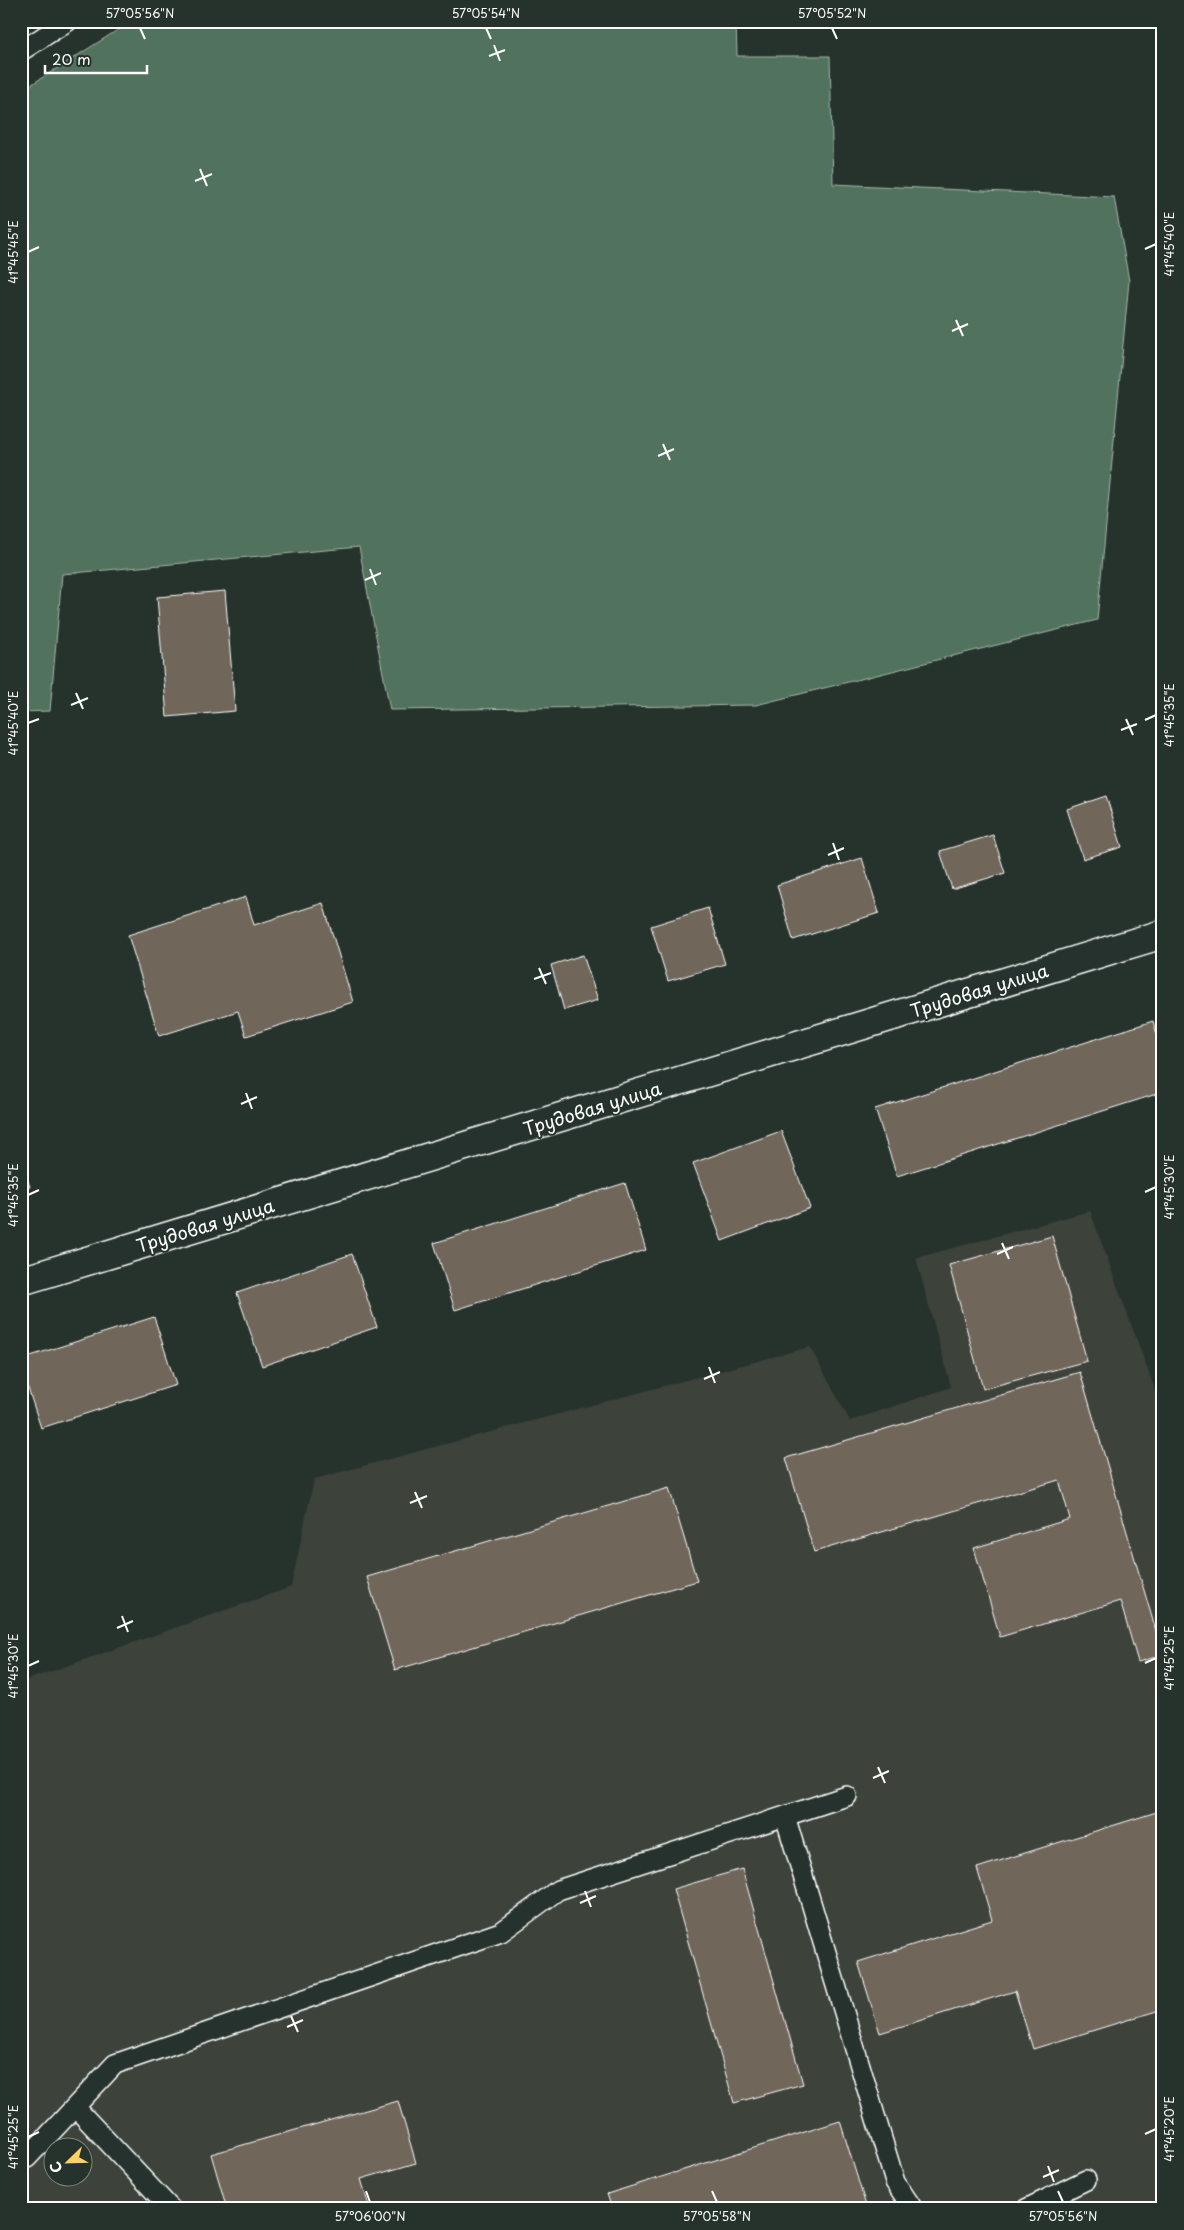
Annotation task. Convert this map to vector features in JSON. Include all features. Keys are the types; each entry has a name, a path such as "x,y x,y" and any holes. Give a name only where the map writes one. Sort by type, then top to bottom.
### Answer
{"street":[{"name":"Трудовая улица","path":"21,1281 1163,934"}],"lane":[{"path":"21,51 68,21"},
{"path":"21,2160 27,2158 114,2064 501,1932 558,1890 847,1796"},
{"path":"785,1816 895,2182 913,2209"},
{"path":"75,2107 172,2209"},
{"path":"1026,2209 1086,2180"}],"shaded area":[{"path":"1090,1211 1163,1412 1163,2209 21,2209 21,1682 291,1587 314,1479 810,1347 850,1421 951,1387 916,1258"}],"green space":[{"path":"132,21 736,21 737,56 830,56 833,184 1114,197 1129,281 1097,620 756,705 390,710 359,547 62,574 50,711 21,712 21,91"}],"building":[{"path":"225,591 235,711 167,717 157,597"},
{"path":"1106,796 1122,847 1083,859 1067,809"},
{"path":"993,835 1005,873 952,889 940,851"},
{"path":"862,858 879,913 793,940 777,885"},
{"path":"246,897 254,925 323,903 353,1002 246,1036 238,1011 159,1036 128,935"},
{"path":"708,908 725,964 668,981 651,926"},
{"path":"583,955 598,1000 564,1010 551,965"},
{"path":"1153,1021 1163,1054 1163,1092 897,1176 875,1109"},
{"path":"781,1131 810,1208 722,1241 693,1163"},
{"path":"21,1159 30,1187 21,1190"},
{"path":"625,1183 646,1250 455,1310 434,1243"},
{"path":"1052,1236 1087,1361 983,1389 949,1265"},
{"path":"352,1254 377,1327 262,1366 237,1293"},
{"path":"154,1317 176,1385 41,1428 21,1367 21,1359"},
{"path":"1080,1372 1163,1655 1138,1662 1120,1601 1000,1637 974,1548 1070,1519 1059,1480 814,1552 786,1458"},
{"path":"669,1488 697,1581 395,1670 367,1577"},
{"path":"1163,1810 1163,2009 1033,2049 1015,1991 880,2033 858,1962 992,1920 977,1868"},
{"path":"742,1869 803,2084 734,2103 673,1889"},
{"path":"398,2101 416,2163 361,2179 370,2209 227,2209 211,2154"},
{"path":"840,2121 867,2209 612,2209 607,2194"}]}
